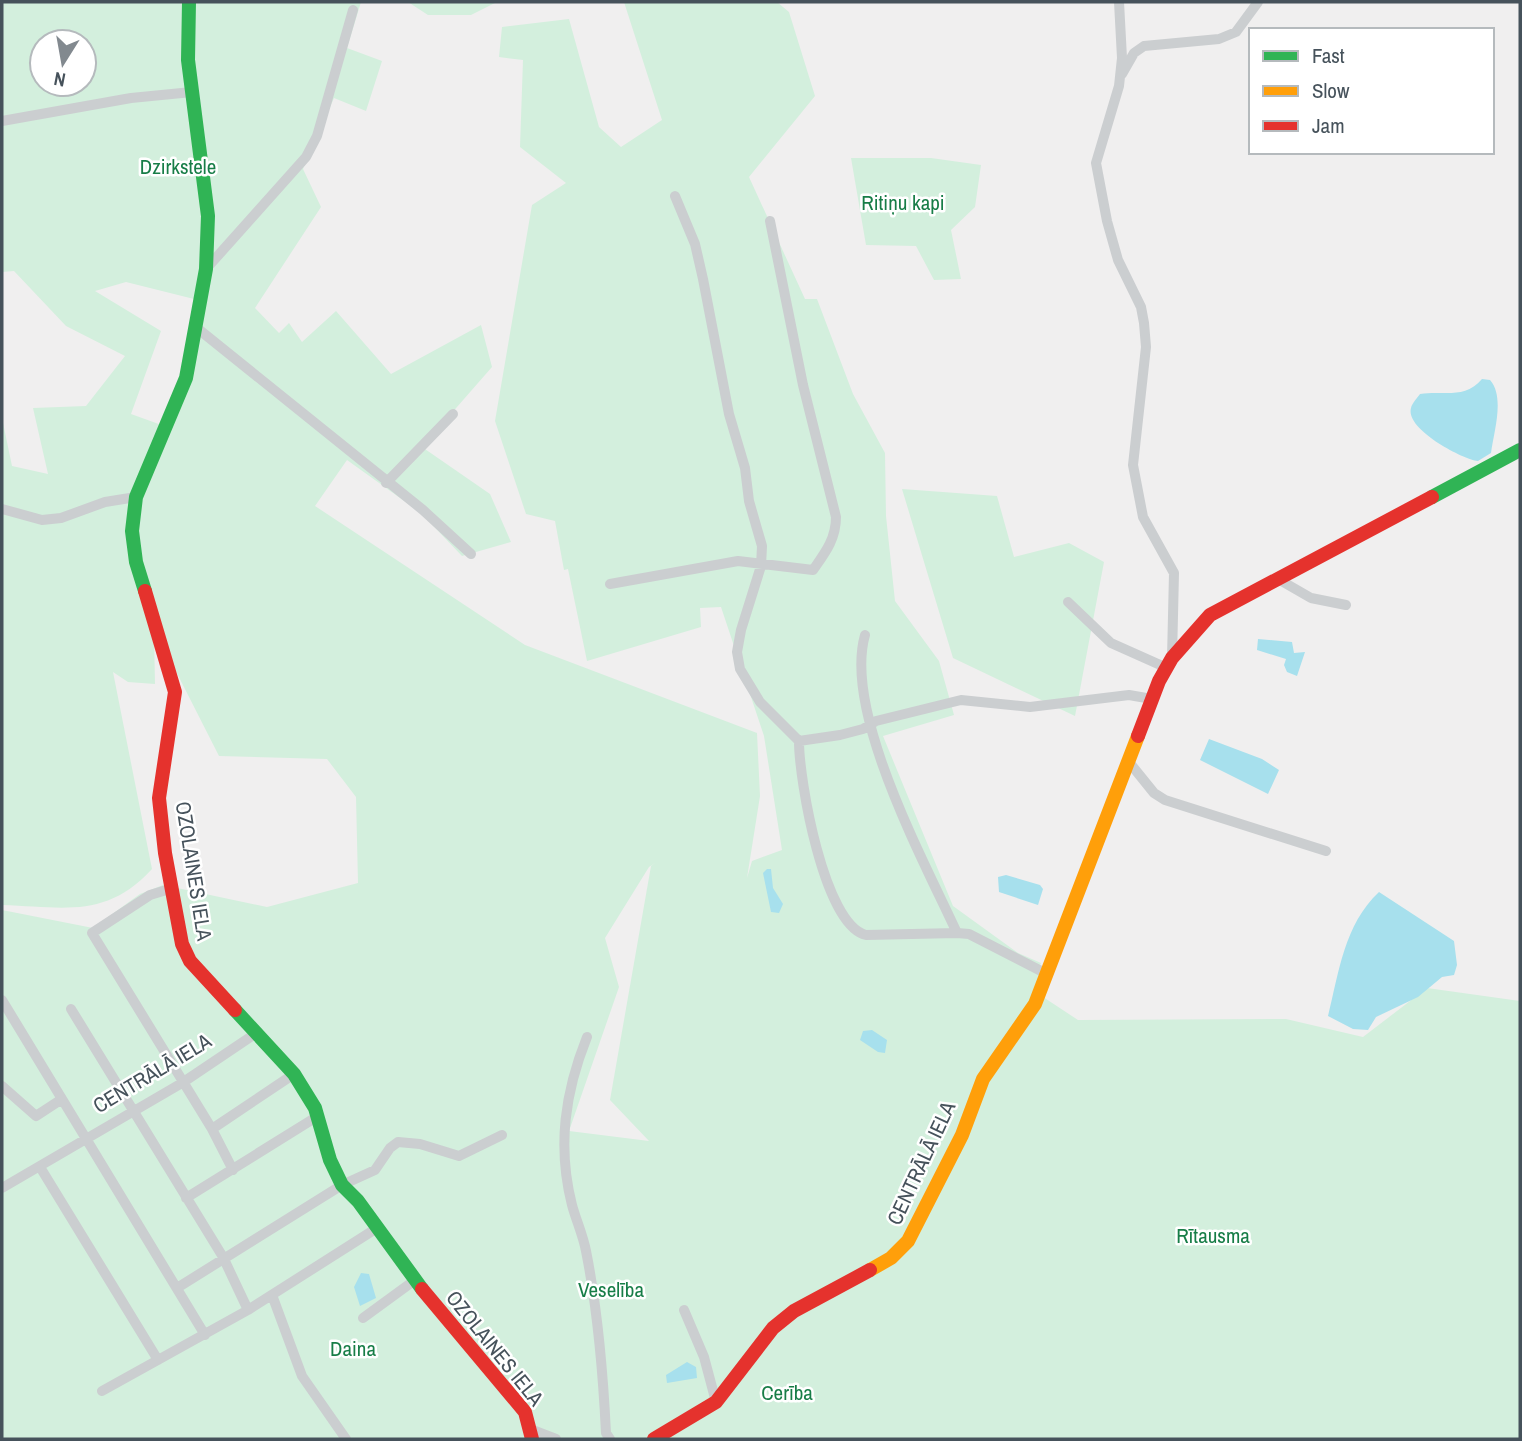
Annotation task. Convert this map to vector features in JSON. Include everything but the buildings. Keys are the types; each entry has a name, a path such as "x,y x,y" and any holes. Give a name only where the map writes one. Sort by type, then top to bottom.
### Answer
{"street":[{"name":"OZOLAINES IELA","path":"189,2 187,60 208,216 206,269 197,328 178,400 136,497 132,531 136,562 175,692 159,798 165,853 182,944 190,961 294,1074 318,1116 330,1160 342,1185 415,1280 525,1412 531,1434"},
{"path":"1119,2 1120,76"},
{"path":"1069,601 1111,643 1170,663 1175,629 1174,573 1167,555 1143,517 1133,465 1146,347 1142,315 1118,260 1098,188 1096,163 1120,76 1134,53 1144,46 1219,39 1236,32 1258,2"},
{"path":"206,269 306,157 317,136 353,10"},
{"path":"2,121 131,98 192,92"},
{"path":"675,196 695,244 729,414 746,468 749,501 762,546 761,566 737,652 740,669 760,702 799,741 799,767 823,878 854,929 866,935 969,934 1047,974"},
{"path":"610,584 738,561 761,566 813,570 836,530 836,517 809,410 771,220"},
{"path":"197,328 386,483 423,510 471,554"},
{"path":"386,483 453,414"},
{"name":"CENTRĀLĀ IELA","path":"654,1439 716,1402 773,1328 794,1311 891,1258 908,1241 962,1135 983,1079 1035,1004 1152,699 1170,663 1210,615 1520,450"},
{"path":"2,509 42,520 61,518 105,502 136,497"},
{"path":"1279,579 1311,598 1346,605"},
{"path":"1175,629 1192,636"},
{"path":"865,635 860,663 870,724 882,766 957,933"},
{"path":"799,741 840,735 870,724 961,700 1030,707 1129,695 1152,699"},
{"path":"1129,762 1154,793 1165,800 1326,851"},
{"path":"173,888 150,895 92,933 212,1129 233,1170"},
{"path":"2,1000 205,1335"},
{"path":"71,1009 108,1075 134,1111 223,1257 248,1310"},
{"name":"CENTRĀLĀ IELA","path":"2,1188 182,1083 258,1032"},
{"path":"587,1037 572,1076 563,1161 572,1206 586,1249 603,1366 606,1433 610,1439"},
{"path":"212,1129 294,1074"},
{"path":"2,1086 36,1116 62,1099"},
{"path":"186,1198 318,1116"},
{"path":"177,1288 342,1185 375,1170 390,1147 398,1142 420,1144 460,1156 502,1135"},
{"path":"40,1167 158,1360"},
{"path":"102,1391 248,1310 377,1228"},
{"path":"363,1318 415,1280"},
{"path":"272,1295 302,1376 346,1439"},
{"path":"684,1310 704,1357 716,1402"},
{"path":"531,1434 556,1439"}],"green space":[{"path":"2,2 361,2 347,48 382,61 366,111 334,98 303,169 321,207 255,308 279,333 289,323 302,342 336,311 391,374 481,325 492,367 422,447 490,494 511,542 462,556 421,513 347,460 315,506 525,645 757,733 760,796 747,878 752,861 782,850 764,736 721,607 700,608 701,627 587,661 568,569 564,570 555,521 526,514 495,421 532,205 566,183 520,147 523,60 499,57 502,27 569,19 599,127 621,147 662,120 624,2 777,2 789,12 815,96 749,177 805,299 817,299 853,394 885,453 886,516 895,601 939,661 954,715 883,736 953,906 1018,953 1041,963 1039,968 1047,974 1037,993 1078,1020 1286,1019 1363,1037 1427,988 1520,1001 1520,1439 2,1439 2,910 93,928 140,894 163,885 267,907 358,883 356,797 327,759 219,756 156,632 155,684 128,682 113,672 152,869 135,885 101,903 65,908 2,905 2,418 12,466 48,474 33,408 86,406 125,356 66,326 14,271 2,272","holes":["126,282 202,301 178,401 183,405 179,404 167,427 131,414 161,331 95,291","655,863 651,866 610,1100 649,1141 569,1131 619,987 605,938 649,867"]},
{"path":"408,2 497,2 471,15 428,15"},
{"name":"Ritiņu kapi","path":"851,158 931,158 981,165 975,207 951,230 961,279 934,280 916,246 866,245"},
{"path":"902,489 997,496 1014,557 1069,543 1104,562 1075,716 953,658"}],"water":[{"path":"1482,379 1490,380 1498,405 1491,453 1478,461 1436,442 1417,425 1411,408 1420,394 1461,392 1475,386"},
{"path":"1258,639 1292,642 1294,653 1305,652 1297,676 1287,672 1284,665 1286,659 1257,650"},
{"path":"1209,739 1262,759 1279,770 1268,794 1200,760"},
{"path":"771,869 773,888 783,904 779,913 771,912 763,873"},
{"path":"1006,875 1040,885 1043,889 1038,905 999,892 998,877"},
{"path":"1379,892 1454,941 1457,965 1454,975 1442,977 1418,997 1376,1017 1368,1030 1353,1029 1328,1016 1350,934 1367,905"},
{"path":"872,1030 887,1040 885,1053 878,1052 860,1040 863,1031"},
{"path":"361,1273 369,1274 376,1298 360,1306 354,1287"},
{"path":"687,1362 696,1367 697,1378 667,1383 666,1375"}],"traffic: fast":[{"path":"145,591 136,562 132,531 136,497 186,378 206,269 208,216 188,60 189,2"},
{"path":"1432,497 1520,450"},
{"path":"235,1010 294,1074 315,1108 330,1160 342,1185 358,1201 422,1289"}],"traffic: slow":[{"path":"870,1270 891,1258 908,1241 962,1135 983,1079 1035,1004 1138,736"}],"traffic: jam":[{"path":"1138,736 1159,681 1172,658 1210,615 1432,497"},
{"path":"145,591 175,692 159,798 165,853 182,944 190,961 235,1010"},
{"path":"654,1439 716,1402 773,1328 794,1311 870,1270"},
{"path":"422,1289 525,1412 532,1439"}],"park label":[{"name":"Dzirkstele","path":"178,166"},
{"name":"Rītausma","path":"1213,1235"},
{"name":"Veselība","path":"611,1289"},
{"name":"Daina","path":"353,1348"},
{"name":"Cerība","path":"787,1392"}]}
